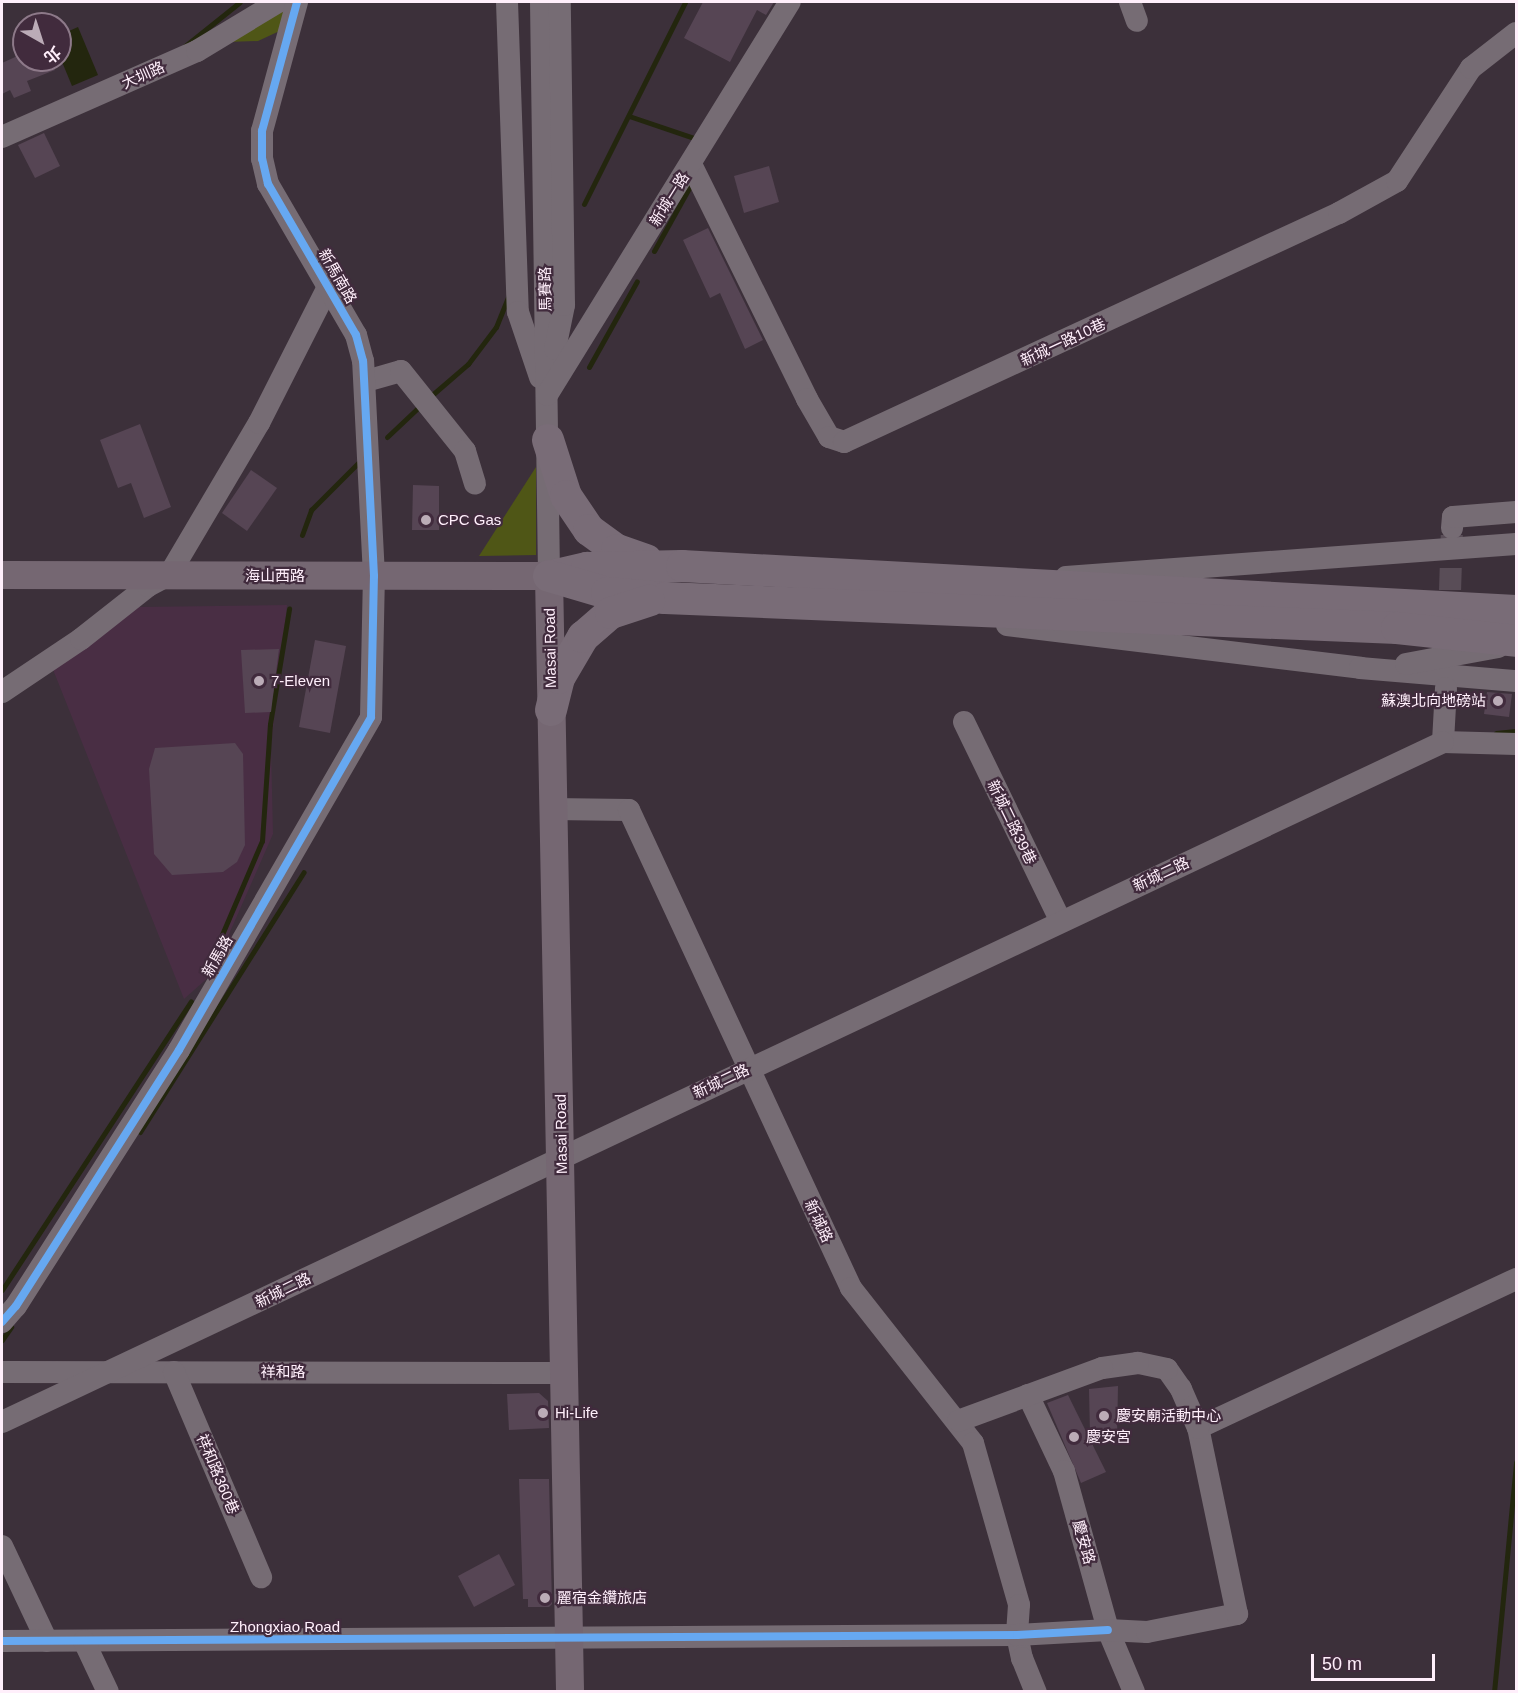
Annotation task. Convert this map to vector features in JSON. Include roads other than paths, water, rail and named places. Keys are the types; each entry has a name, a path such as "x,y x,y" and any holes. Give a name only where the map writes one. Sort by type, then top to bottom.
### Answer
{"highway":[{"path":"548,440 566,496 589,530 617,550 682,566"},
{"path":"549,576 587,568 682,566 1516,611"},
{"path":"549,576 608,593 665,598 916,611 1397,628 1516,643"},
{"path":"551,710 568,658 598,621 629,605 665,598"}],"main road":[{"name":"海山西路","path":"2,575 549,576"},
{"name":"Masai Road","path":"549,576 552,810 562,1155 570,1692"}],"street":[{"name":"大圳路","path":"2,137 197,51 279,2"},
{"name":"新馬南路","path":"297,2 262,131 262,159 268,184 329,285 356,335 366,381 374,576"},
{"path":"507,2 518,312 547,395"},
{"name":"馬賽路","path":"541,2 549,576"},
{"path":"547,395 564,304 560,2"},
{"name":"新城一路","path":"547,395 692,164 790,2"},
{"name":"新城一路10巷","path":"692,164 807,399 830,437 844,442 1339,213 1397,180 1471,68 1516,33"},
{"path":"2,692 81,639 147,586 169,575 259,423 329,285"},
{"path":"366,381 401,371 465,452 475,483"},
{"path":"1452,528 1453,517 1516,512"},
{"path":"1011,585 1094,573 1516,544"},
{"name":"新馬路","path":"2,1322 16,1306 179,1050 371,717 374,576"},
{"path":"916,611 1107,639 1360,668 1516,681"},
{"path":"1360,668 1406,664 1516,643"},
{"path":"1446,688 1443,742 1516,744"},
{"name":"新城二路39巷","path":"964,722 1061,922"},
{"name":"新城二路","path":"2,1422 113,1372 562,1155 1443,742"},
{"name":"新城路","path":"552,810 629,810 850,1288 958,1421 976,1452 1000,1527 1019,1605 1017,1635 1036,1692"},
{"path":"958,1421 1102,1368 1138,1363 1158,1365 1175,1378 1198,1428 1516,1279"},
{"name":"祥和路","path":"2,1372 564,1373"},
{"name":"祥和路360巷","path":"174,1372 261,1576"},
{"name":"慶安路","path":"1028,1395 1064,1472 1108,1630 1134,1692"},
{"name":"Zhongxiao Road","path":"2,1641 569,1640 1017,1635 1108,1630 1147,1632 1237,1614 1198,1428"},
{"path":"2,1546 47,1641"},
{"path":"84,1641 108,1692"}],"waterway":[{"path":"185,46 240,2"},
{"path":"584,204 685,2"},
{"path":"629,116 694,138"},
{"path":"654,251 693,181"},
{"path":"589,367 637,281"},
{"path":"432,395 468,364 496,327 509,294"},
{"path":"387,437 421,405"},
{"path":"302,535 311,510 361,460"},
{"path":"206,972 262,841 270,724 289,609"},
{"path":"1496,733 1516,731"},
{"path":"140,1132 304,872"},
{"path":"2,1290 191,1001"},
{"path":"2,1340 11,1327"},
{"path":"1494,1692 1516,1462"}],"tunnel":[{"path":"1449,623 1452,530"}],"place":[{"name":"CPC Gas","path":"426,520"},
{"name":"7-Eleven","path":"259,681"},
{"name":"蘇澳北向地磅站","path":"1498,701"},
{"name":"Hi-Life","path":"543,1413"},
{"name":"慶安廟活動中心","path":"1104,1416"},
{"name":"慶安宮","path":"1074,1437"},
{"name":"麗宿金鑽旅店","path":"545,1598"}]}
